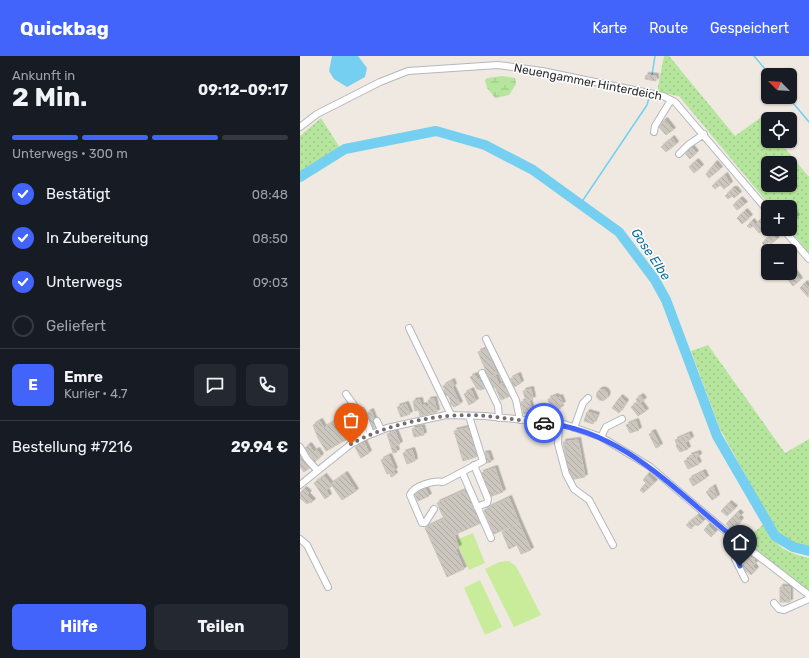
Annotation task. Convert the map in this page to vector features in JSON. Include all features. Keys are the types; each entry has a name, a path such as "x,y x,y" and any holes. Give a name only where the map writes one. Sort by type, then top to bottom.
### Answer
{"street":[{"name":"Neuengammer Hinterdeich","path":"300,127 317,114 380,82 408,71 498,65 542,71 663,96 671,100 704,134 761,203"},
{"path":"654,132 655,126 671,100"},
{"path":"679,154 688,145 704,134"},
{"path":"789,236 809,260"},
{"path":"409,328 451,415"},
{"path":"486,340 516,400 520,420"},
{"path":"482,373 498,406 499,418"},
{"path":"346,394 354,405 368,436"},
{"path":"574,428 583,403 588,398"},
{"path":"362,411 368,436"},
{"path":"300,485 345,449 381,430 451,415 559,424 601,437 649,466 738,541 809,595"},
{"path":"434,509 425,523 422,523 410,495 411,492 425,484 439,481 443,482 482,461 469,416"},
{"path":"601,437 606,427 622,419"},
{"path":"377,421 381,430"},
{"path":"559,424 558,444 566,474 574,489 589,500 613,545"},
{"path":"300,447 307,459 317,470"},
{"path":"474,465 488,499 487,503 477,507"},
{"path":"462,472 491,538"},
{"path":"300,539 307,545 328,587"},
{"path":"738,541 735,558 745,578"},
{"path":"774,603 779,609 784,610 809,599"}],"green space":[{"path":"664,56 669,56 735,136 760,118 761,148 785,148 792,156 761,156 761,192 797,192 797,163 809,177 809,253 795,236 797,236 797,200 765,200 679,96 657,92"},
{"path":"502,76 515,78 516,84 509,95 495,98 487,88 485,80 487,78"},
{"path":"321,118 340,148 300,171 300,136"},
{"path":"708,345 785,453 809,439 809,547 794,543 778,534 720,429 691,351"},
{"path":"765,523 773,538 781,547 792,553 809,558 809,591 744,541"},
{"path":"473,533 485,563 469,570 456,540"},
{"path":"509,561 516,566 541,615 514,627 485,569 499,562"},
{"path":"480,580 502,627 485,635 464,588"}],"water":[{"path":"332,56 358,56 367,68 365,77 347,87 334,79 329,71"}],"building":[{"path":"646,75 656,76 656,81 645,79"},
{"path":"665,120 673,130 666,135 658,126"},
{"path":"672,138 676,144 666,152 661,147"},
{"path":"691,147 696,153 690,159 684,152"},
{"path":"696,161 701,167 694,173 689,167"},
{"path":"715,163 720,169 709,178 706,174"},
{"path":"725,175 730,184 724,189 720,185 715,189 712,186"},
{"path":"732,189 735,189 739,194 734,198 732,196 728,199 725,196"},
{"path":"740,199 745,204 737,210 733,205"},
{"path":"745,211 750,217 742,224 737,218"},
{"path":"760,220 761,221 761,231 759,233 753,226 750,228 747,226 752,221 755,225"},
{"path":"770,236 774,236 777,239 771,244 769,242 766,244 762,243"},
{"path":"797,276 800,280 793,286 788,280 797,280"},
{"path":"805,283 809,288 808,297 800,288"},
{"path":"486,349 497,374 489,378 478,352"},
{"path":"475,375 478,380 482,378 486,388 481,390 477,389 470,377"},
{"path":"495,375 499,385 504,383 510,396 501,400 495,387 493,388 488,378"},
{"path":"518,375 521,383 514,387 510,379"},
{"path":"452,381 454,386 452,387 460,404 454,407 449,403 451,402 448,395 445,396 443,391 445,390 443,386"},
{"path":"531,389 533,399 529,400 532,412 524,414 521,402 526,401 523,391"},
{"path":"471,390 476,401 469,405 464,394"},
{"path":"600,390 604,390 606,391 606,399 600,400 597,397 597,393"},
{"path":"556,396 557,398 560,397 563,404 560,405 561,408 552,411 548,399"},
{"path":"641,396 644,400 640,403 646,411 638,416 631,407 638,402 636,399"},
{"path":"620,397 626,402 619,413 612,408"},
{"path":"434,399 437,412 420,416 419,410 415,411 413,401 420,400 421,406 425,405 425,407 429,407 428,400"},
{"path":"349,404 352,410 344,414 340,408"},
{"path":"406,404 410,414 401,417 397,407"},
{"path":"371,411 377,427 370,429 367,413"},
{"path":"587,412 597,415 593,424 584,421"},
{"path":"339,418 351,437 326,451 318,438 313,425 320,421 324,428"},
{"path":"636,421 639,430 630,433 626,425"},
{"path":"422,427 424,435 414,437 412,429"},
{"path":"471,427 479,456 463,461 454,431"},
{"path":"395,431 400,444 395,446 397,452 393,453 387,434"},
{"path":"653,432 660,446 656,448 649,434"},
{"path":"689,434 691,439 685,442 688,449 680,452 676,446 675,440"},
{"path":"578,440 585,477 570,480 563,442"},
{"path":"364,442 369,453 361,458 355,447"},
{"path":"309,445 314,452 317,450 321,456 315,462 305,448"},
{"path":"412,450 414,456 405,459 403,453"},
{"path":"488,453 491,462 486,463 483,454"},
{"path":"698,453 699,456 696,458 699,464 688,469 684,461 690,459 689,456"},
{"path":"300,454 311,467 304,472 300,467"},
{"path":"389,456 395,470 393,471 395,475 391,477 390,473 387,474 381,460"},
{"path":"414,456 415,461 407,464 405,459"},
{"path":"495,468 503,492 489,497 481,473"},
{"path":"703,472 706,478 693,486 689,479"},
{"path":"345,474 356,491 342,500 331,484"},
{"path":"647,475 655,482 643,493 640,490 646,483 643,480"},
{"path":"324,476 332,486 326,490 329,496 325,499 314,483"},
{"path":"713,487 717,497 712,500 706,492"},
{"path":"425,488 429,496 418,501 414,493"},
{"path":"304,489 309,493 307,495 313,501 311,503 310,502 307,504 300,498 300,493"},
{"path":"466,490 481,523 454,535 459,547 455,549 464,569 447,577 425,528 444,519 437,503"},
{"path":"509,498 519,523 494,534 484,510"},
{"path":"729,503 735,508 727,516 721,511"},
{"path":"738,512 741,515 738,517 741,520 733,531 726,524"},
{"path":"697,516 703,521 698,526 695,524 691,529 686,525"},
{"path":"519,523 531,550 521,554 517,545 509,549 502,532"},
{"path":"708,525 715,532 711,537 704,530"},
{"path":"749,557 755,559 753,560 756,562 753,566 756,569 751,575 741,567"},
{"path":"780,587 790,587 790,602 780,602"}],"waterway":[{"path":"652,75 655,56"},
{"path":"754,56 764,68"},
{"path":"581,203 647,105 649,98"},
{"path":"794,104 809,122"},
{"name":"Gose Elbe","path":"300,177 345,149 436,131 485,145 533,170 619,232 655,280 666,300 717,436 775,536 793,547 809,551"}],"way so far":[{"path":"351,444 387,428 446,415 485,416 544,423"}],"route":[{"path":"544,423 564,424 601,437 649,466 738,541 735,558 740,566"}]}
